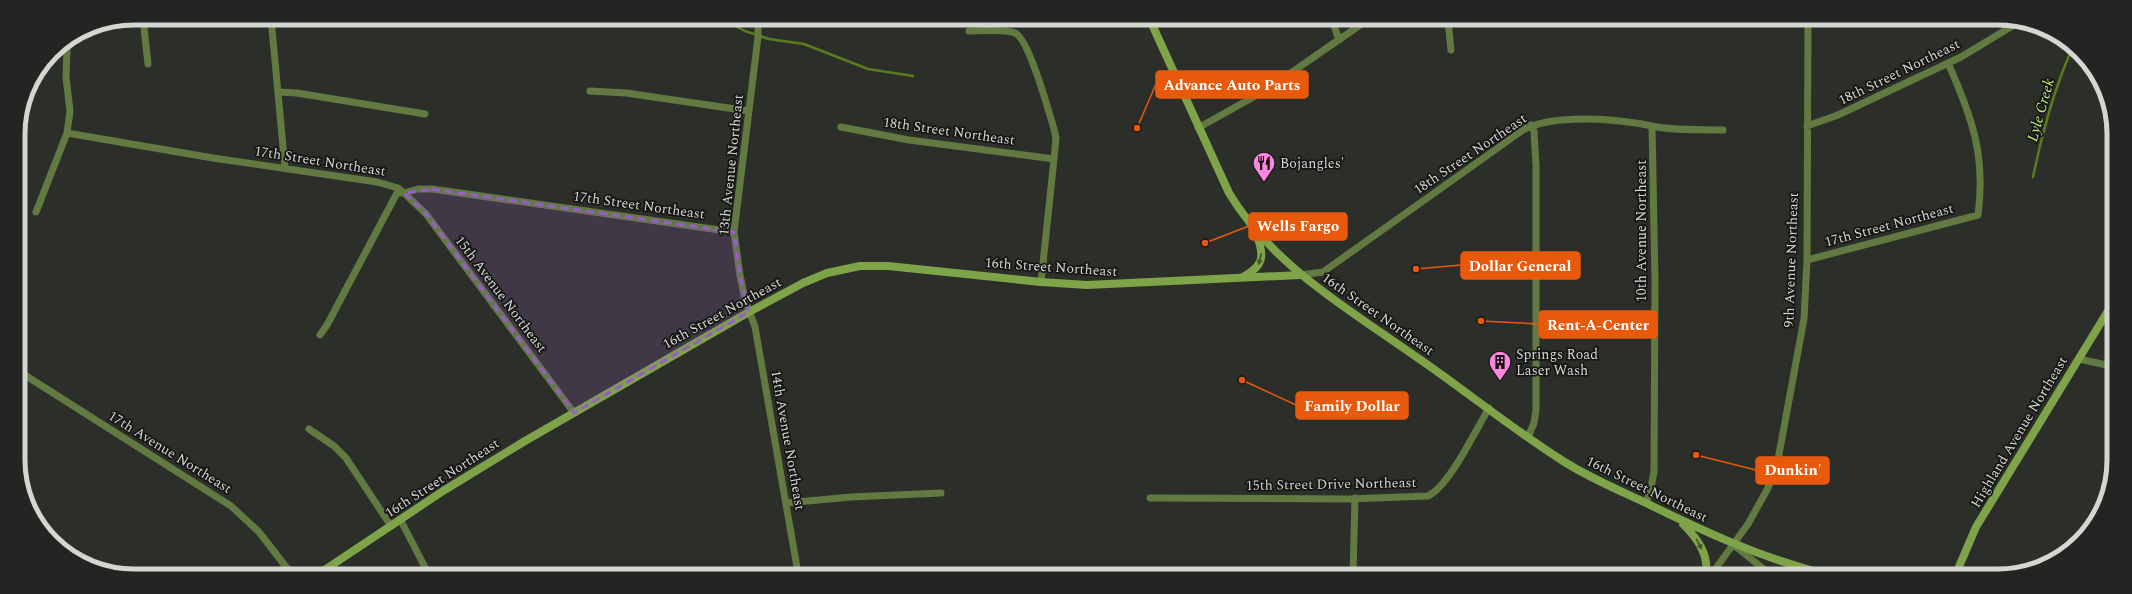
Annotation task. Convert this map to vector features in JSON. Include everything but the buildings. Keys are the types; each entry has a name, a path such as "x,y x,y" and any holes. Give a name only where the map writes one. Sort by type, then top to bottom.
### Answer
{"main road":[{"path":"1152,25 1229,193 1255,232 1300,275"},
{"path":"1240,278 1255,270 1260,262 1262,253 1255,232"},
{"name":"16th Street Northeast","path":"325,569 488,463 749,312 815,277 840,269 860,266 910,267 1041,282 1120,284 1300,275 1528,437 1575,468 1733,545 1794,569"},
{"name":"Highland Avenue Northeast","path":"1958,569 1976,527 2107,313"},
{"path":"1678,519 1694,535 1700,545 1705,557 1706,569"}],"street":[{"path":"144,25 148,64"},
{"path":"272,25 286,168"},
{"name":"13th Avenue Northeast","path":"749,312 740,275 734,232 758,37 758,25"},
{"path":"1334,25 1339,40"},
{"path":"1198,128 1266,90 1359,25"},
{"path":"1448,25 1451,50"},
{"name":"9th Avenue Northeast","path":"1715,569 1758,507 1777,465 1804,318 1807,260 1808,25"},
{"name":"18th Street Northeast","path":"1807,126 1838,115 1948,63 2012,26"},
{"path":"969,31 1014,32 1024,42 1054,129 1056,138 1041,282"},
{"path":"36,212 67,133 70,111 66,77 67,49"},
{"name":"17th Street Northeast","path":"1807,260 1978,215 1980,177 1977,140 1972,122 1948,63"},
{"path":"590,91 626,93 748,111"},
{"path":"278,92 296,93 425,114"},
{"name":"18th Street Northeast","path":"1300,275 1323,272 1531,125 1543,122 1586,120 1723,130"},
{"path":"1528,437 1534,423 1536,406 1536,166 1534,131 1531,125"},
{"name":"10th Avenue Northeast","path":"1646,503 1652,488 1654,472 1655,281 1652,126"},
{"name":"18th Street Northeast","path":"841,127 909,140 1054,159"},
{"name":"17th Street Northeast","path":"67,133 377,182 398,188 404,193 418,189 432,189 734,232"},
{"path":"320,335 327,325 397,193 404,193"},
{"name":"15th Avenue Northeast","path":"404,193 426,214 574,413"},
{"name":"14th Avenue Northeast","path":"749,312 755,327 797,569"},
{"path":"2079,359 2107,365"},
{"name":"17th Avenue Northeast","path":"25,375 231,506 259,532 288,569"},
{"name":"15th Street Drive Northeast","path":"1150,498 1420,497 1436,492 1448,476 1489,408"},
{"path":"310,429 334,446 346,458 391,526"},
{"path":"786,503 827,498 941,493"},
{"path":"1353,569 1355,498"},
{"path":"400,519 426,569"},
{"path":"1733,545 1764,569"}],"highlighted area":[{"path":"432,189 734,232 740,275 749,312 574,413 426,214 404,193"}],"waterway":[{"path":"734,25 745,31 769,39 804,44 868,69 913,76"},
{"name":"Lyle Creek","path":"2033,177 2049,112 2070,53"}],"place":[{"name":"Advance Auto Parts","path":"1137,128"},
{"name":"Bojangles'","path":"1264,182"},
{"name":"Wells Fargo","path":"1205,243"},
{"name":"Dollar General","path":"1416,269"},
{"name":"Rent-A-Center","path":"1481,321"},
{"name":"Family Dollar","path":"1242,380"},
{"name":"Springs Road Laser Wash","path":"1500,382"},
{"name":"Dunkin'","path":"1696,455"}]}
